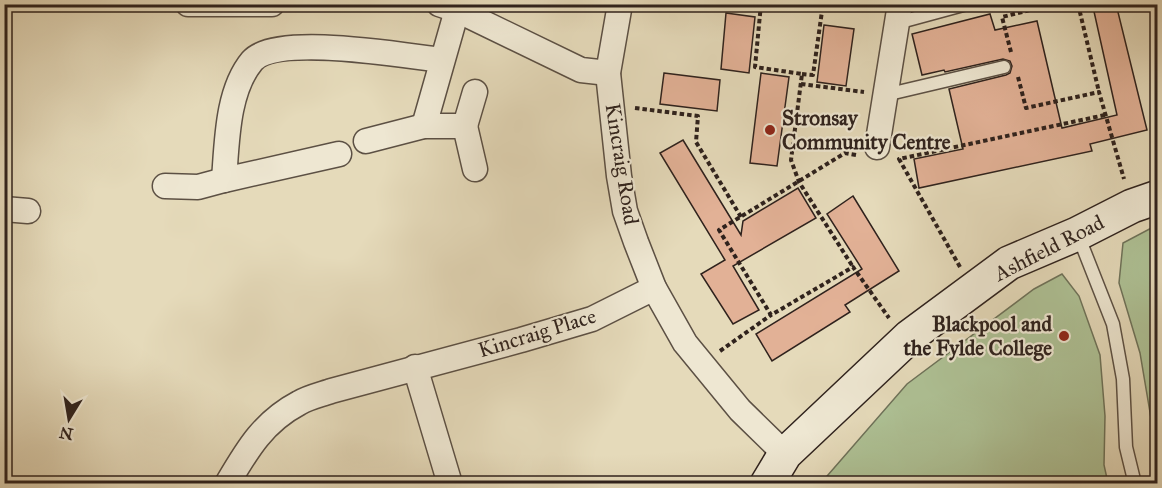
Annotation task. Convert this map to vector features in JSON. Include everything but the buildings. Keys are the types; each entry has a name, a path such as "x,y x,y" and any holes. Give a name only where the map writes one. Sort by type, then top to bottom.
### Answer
{"street":[{"path":"188,4 272,4"},
{"name":"Kincraig Road","path":"620,4 608,73 625,211 654,288 685,343 740,410 785,454"},
{"path":"424,126 442,60 448,7 581,70 608,73"},
{"path":"877,153 898,14"},
{"path":"224,180 230,115 243,75 254,58 271,49 331,47 442,60"},
{"path":"475,92 465,126 475,169"},
{"path":"366,141 424,126 465,126"},
{"path":"165,186 198,187 339,154"},
{"name":"Ashfield Road","path":"767,483 785,454 905,341 973,290 1009,264 1145,202"},
{"name":"Kincraig Place","path":"227,483 250,444 258,435 281,414 300,402 415,367 592,319 654,288"},
{"path":"415,367 450,483"}],"lane":[{"path":"898,14 967,4"},
{"path":"885,95 1009,65"},
{"path":"1077,234 1113,324 1123,379 1126,447 1135,483"}],"path":[{"path":"761,4 755,67 813,75 823,4"},
{"path":"1009,65 1002,17 1054,4"},
{"path":"1078,4 1106,115 1145,202"},
{"path":"802,74 791,159 799,182 853,267 905,341"},
{"path":"1017,74 1026,108 1099,92"},
{"path":"801,84 885,95"},
{"path":"612,105 698,116 696,142 741,217"},
{"path":"771,315 719,230 845,153 877,153 898,159 1106,115"},
{"path":"898,159 973,290"},
{"path":"702,363 771,315 853,267"}],"green space":[{"path":"1157,225 1158,339 1155,341 1153,370 1157,385 1157,454 1140,353 1119,283 1123,243"},
{"name":"Blackpool and the Fylde College","path":"1062,274 1079,296 1100,355 1105,416 1104,465 1108,483 821,483 907,384 1034,289"}],"place":[{"name":"Stronsay Community Centre","path":"770,130"},
{"name":"Blackpool and the Fylde College","path":"1064,336"}]}
